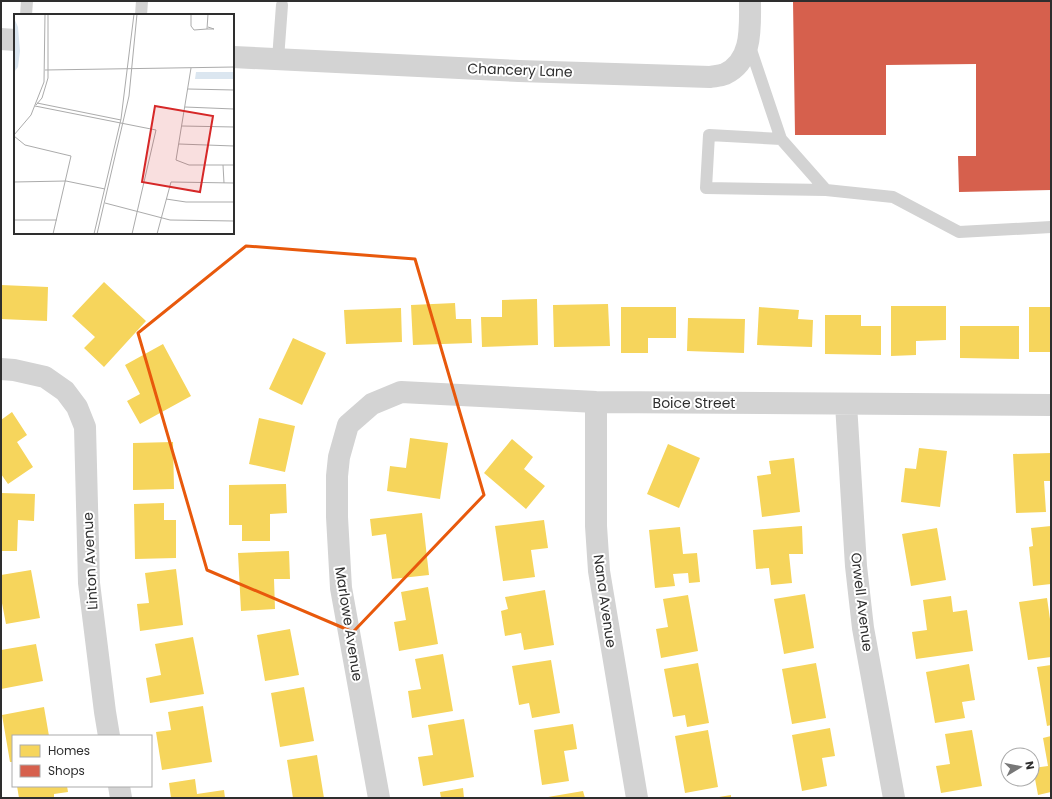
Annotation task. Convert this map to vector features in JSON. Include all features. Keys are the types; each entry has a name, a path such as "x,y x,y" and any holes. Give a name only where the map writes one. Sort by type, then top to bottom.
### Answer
{"street":[{"name":"Chancery Lane","path":"234,57 519,71 710,77 724,74 733,69 743,58 748,43 750,1"},
{"path":"1,39 14,40"},
{"name":"Linton Avenue","path":"1,369 14,370 45,377 65,390 77,407 85,427 89,583 104,712 109,735"},
{"name":"Boice Street","path":"348,425 372,404 402,392 596,402 1051,405"},
{"name":"Nana Avenue","path":"596,402 596,526 599,571 638,798"},
{"name":"Orwell Avenue","path":"846,404 856,566 862,612 894,798"},
{"name":"Marlowe Avenue","path":"348,425 339,457 337,476 337,518 341,588 379,798"},
{"path":"119,787 121,798"}],"lane":[{"path":"26,14 27,1"},
{"path":"141,14 142,1"},
{"path":"278,59 282,5"},
{"path":"748,43 781,138 826,190"},
{"path":"781,138 709,135 706,188 826,190 894,197 959,232 1051,227"}],"highlighted area":[{"path":"246,246 415,259 484,495 353,632 207,570 138,333"}],"building: Homes":[{"path":"104,282 146,321 104,367 84,348 95,337 72,316"},
{"path":"1,285 48,287 47,321 1,319"},
{"path":"537,299 538,345 482,347 481,317 502,317 502,300"},
{"path":"455,303 456,319 471,319 472,343 413,345 411,305"},
{"path":"608,304 610,346 554,347 553,305"},
{"path":"891,306 946,306 946,340 916,341 916,355 891,356"},
{"path":"621,307 676,307 676,338 648,338 648,353 621,353"},
{"path":"759,307 799,310 798,319 813,320 812,347 757,345"},
{"path":"1029,307 1051,307 1051,352 1029,352"},
{"path":"401,308 402,342 346,344 344,310"},
{"path":"825,315 861,315 861,326 881,326 881,355 825,354"},
{"path":"688,318 745,319 744,353 687,351"},
{"path":"960,326 1019,326 1019,359 960,358"},
{"path":"293,338 326,353 302,405 269,389"},
{"path":"163,344 191,396 140,424 127,401 140,394 125,365"},
{"path":"12,412 27,435 17,442 33,467 8,484 1,474 1,420"},
{"path":"259,418 295,426 285,472 249,464"},
{"path":"410,438 448,443 440,499 387,491 390,466 406,468"},
{"path":"512,439 533,457 524,469 545,486 526,509 484,473"},
{"path":"173,442 174,489 133,490 133,443"},
{"path":"668,444 700,458 679,508 647,494"},
{"path":"919,448 947,451 940,507 901,502 905,468 916,469"},
{"path":"1051,453 1051,481 1044,481 1046,512 1016,513 1013,454"},
{"path":"794,458 800,512 762,517 757,476 771,474 769,461"},
{"path":"286,484 287,513 270,514 270,541 242,541 242,525 229,525 229,485"},
{"path":"1,493 35,494 34,521 18,520 17,551 1,551"},
{"path":"164,503 164,520 176,520 176,558 135,559 134,504"},
{"path":"422,513 429,575 392,579 386,534 372,536 370,519"},
{"path":"544,520 548,548 531,550 535,577 503,581 495,526"},
{"path":"802,526 803,554 789,554 792,583 771,585 769,568 756,569 753,530"},
{"path":"1051,526 1051,584 1033,586 1029,547 1033,546 1031,528"},
{"path":"680,527 683,554 697,553 700,582 689,583 688,573 673,574 675,586 655,588 649,530"},
{"path":"937,528 946,580 911,586 902,534"},
{"path":"289,551 290,579 274,579 275,609 241,611 238,553"},
{"path":"176,569 183,625 140,631 137,604 149,603 145,573"},
{"path":"31,570 40,618 6,624 1,598 1,575"},
{"path":"428,587 438,644 399,651 394,622 406,620 401,592"},
{"path":"545,590 554,645 524,650 521,633 505,636 501,611 508,609 505,597"},
{"path":"805,594 814,648 784,654 774,599"},
{"path":"688,595 698,651 661,658 656,629 668,627 663,599"},
{"path":"951,596 953,612 967,610 973,651 916,659 912,632 927,630 923,600"},
{"path":"1047,598 1051,619 1051,657 1028,660 1019,602"},
{"path":"290,629 299,675 265,681 257,635"},
{"path":"193,637 204,694 150,703 146,678 161,675 155,644"},
{"path":"36,644 43,681 1,689 1,650"},
{"path":"443,654 453,711 412,718 408,691 421,689 415,659"},
{"path":"551,660 560,713 532,718 529,703 519,705 512,666"},
{"path":"698,663 709,723 687,727 685,715 673,717 664,669"},
{"path":"816,663 826,718 792,724 782,669"},
{"path":"969,664 975,700 962,702 965,718 935,723 926,672"},
{"path":"1051,665 1051,725 1047,726 1037,667"},
{"path":"304,687 314,741 280,747 271,693"},
{"path":"203,706 212,762 162,770 156,732 171,730 168,712"},
{"path":"44,707 49,735 12,735 12,762 10,762 2,715"},
{"path":"464,719 474,777 423,786 418,757 433,755 428,725"},
{"path":"573,724 577,749 564,751 569,781 542,785 534,730"},
{"path":"830,728 835,756 822,758 827,786 802,791 792,735"},
{"path":"708,730 718,787 685,793 675,736"},
{"path":"972,730 982,786 941,793 936,766 950,764 945,734"},
{"path":"1051,736 1051,792 1038,795 1037,787 1040,787 1040,767 1048,766 1043,738"},
{"path":"317,755 324,798 293,798 287,760"},
{"path":"195,779 197,794 224,790 225,798 171,798 169,783"},
{"path":"17,787 67,787 68,792 54,794 54,798 19,798"},
{"path":"463,788 464,798 441,798 440,792"},
{"path":"583,791 585,798 548,798 548,797"},
{"path":"731,795 731,798 719,798 719,797"}],"building: Shops":[{"path":"793,1 1051,1 1051,190 959,192 958,156 976,156 976,64 886,65 886,135 795,135"}]}
